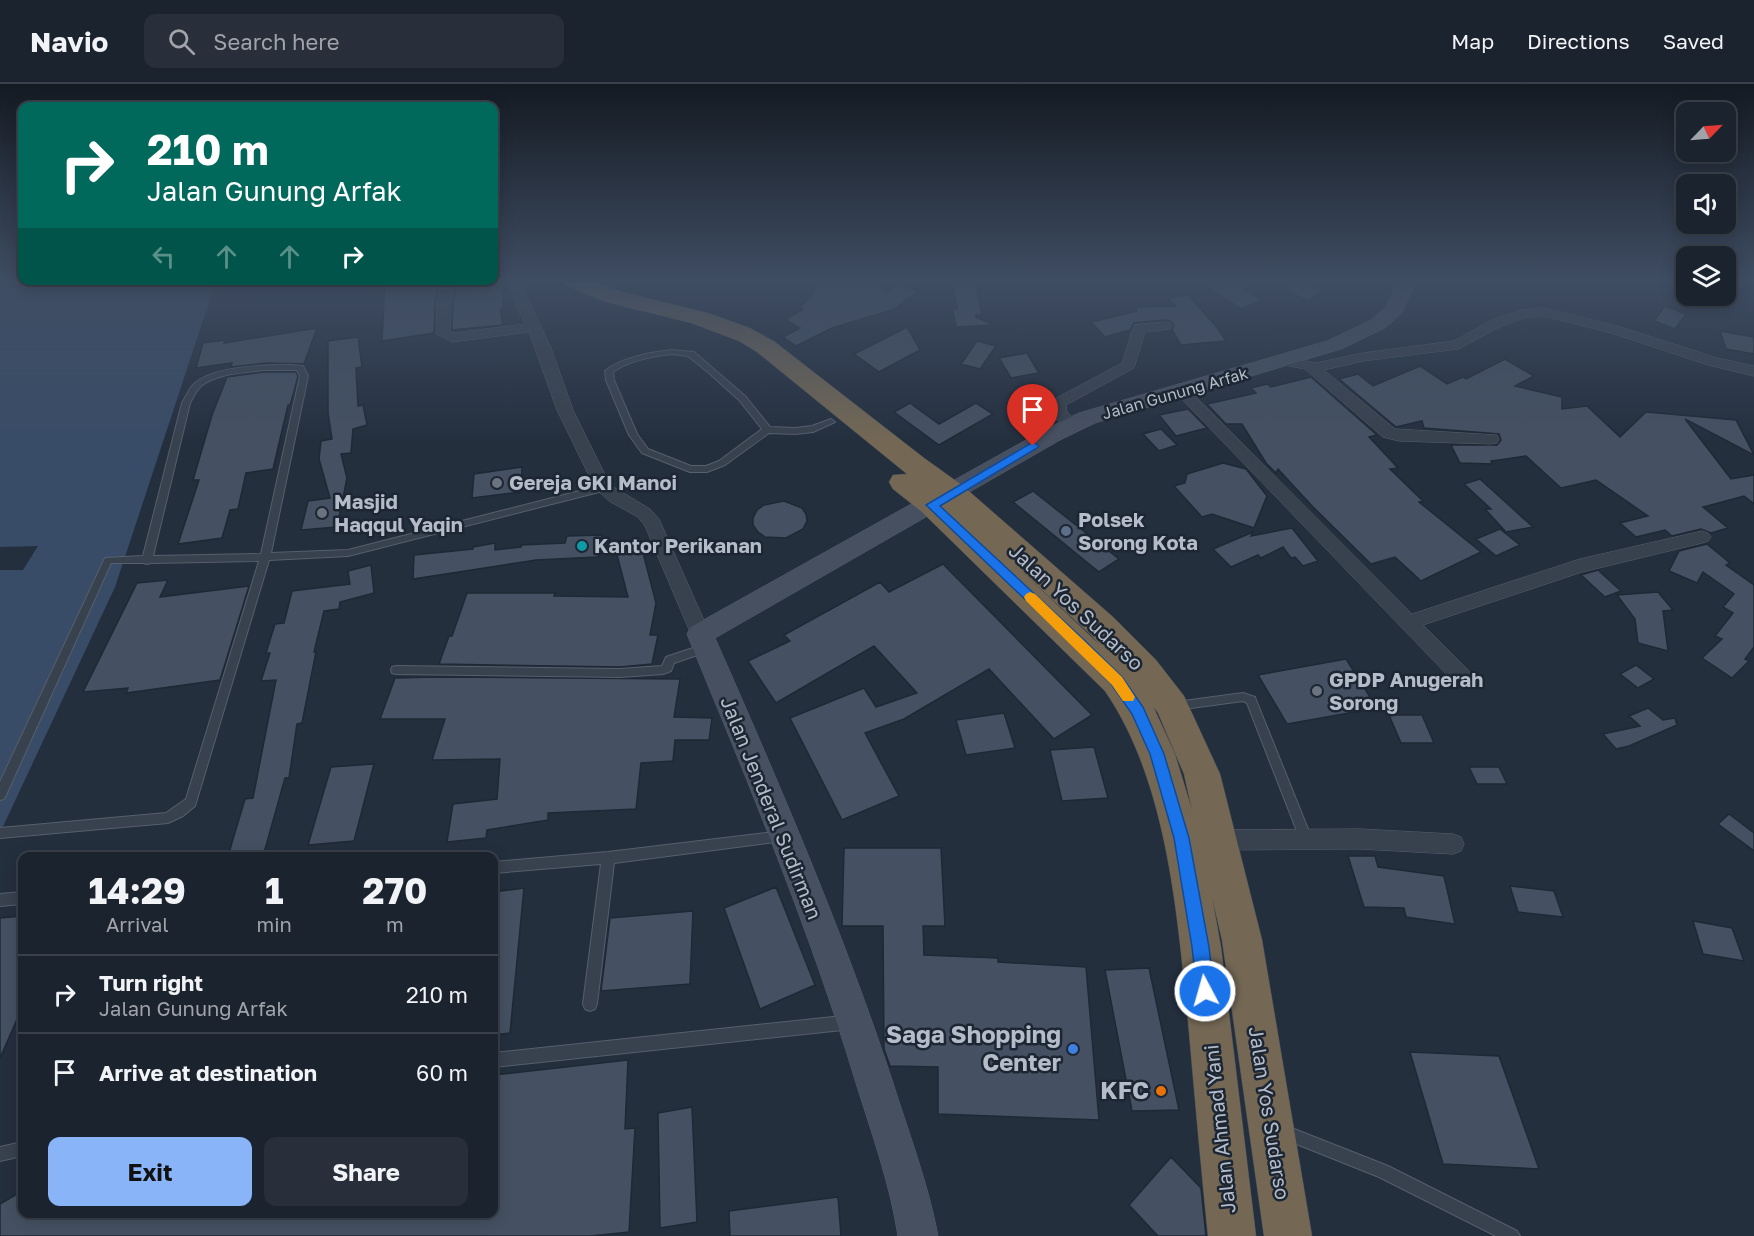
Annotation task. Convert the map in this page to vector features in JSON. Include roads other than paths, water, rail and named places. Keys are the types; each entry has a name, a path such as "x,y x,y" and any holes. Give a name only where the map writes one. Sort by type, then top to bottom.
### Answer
{"highway":[{"name":"Jalan Yos Sudarso","path":"695,334 724,342 747,354 831,422 943,499 1102,626 1144,669 1186,705 1242,940 1288,1236"},
{"name":"Jalan Yos Sudarso","path":"742,334 792,366 914,465 943,499"},
{"name":"Jalan Ahmad Yani","path":"943,499 1117,681 1138,711 1157,754 1182,838 1201,947 1232,1236"}],"main road":[{"name":"Jalan Gunung Arfak","path":"943,499 1015,456 1087,418 1180,389 1225,380 1334,345 1358,334"},
{"path":"703,641 943,499"},
{"name":"Jalan Jenderal Sudirman","path":"703,641 786,835 855,1021 912,1202 918,1236"}],"street":[{"path":"443,334 447,337 475,334"},
{"path":"537,334 544,348 565,410 603,488 644,513 653,523 703,641"},
{"path":"1072,425 1060,414 1058,403 1129,365 1137,334"},
{"path":"1284,361 1310,366 1458,345 1478,334"},
{"path":"1627,334 1713,362 1754,371"},
{"path":"1310,366 1389,434 1491,439"},
{"path":"1180,389 1465,680"},
{"path":"1408,623 1580,566 1702,537"},
{"path":"1218,840 1306,839 1453,844"}],"lane":[{"path":"767,430 756,410 745,399 691,354 680,351 668,352 616,366 609,371 610,380 633,435 645,451 690,469 707,470 722,463 767,430 813,429 831,422"},
{"path":"0,832 168,818 190,802 265,557 304,376 300,368 275,368 213,377 195,388 186,403 147,561"},
{"path":"0,795 108,560 147,561 348,553 603,488"},
{"path":"396,670 620,673 663,670 667,668 669,661 703,641"},
{"path":"1186,705 1244,697 1251,700 1306,839"},
{"path":"498,868 608,858 786,835"},
{"path":"590,1004 608,858"},
{"path":"0,900 18,898"},
{"path":"498,1060 855,1021"},
{"path":"1272,1127 1383,1171 1512,1236"},
{"path":"0,1154 18,1150"}],"water":[{"path":"0,334 199,334 115,587 0,833"}],"place":[{"name":"Gereja GKI Manoi","path":"497,483"},
{"name":"Masjid Haqqul Yaqin","path":"322,513"},
{"name":"Polsek Sorong Kota","path":"1066,531"},
{"name":"Kantor Perikanan","path":"582,546"},
{"name":"GPDP Anugerah Sorong","path":"1317,691"},
{"name":"Saga Shopping Center","path":"1073,1049"},
{"name":"KFC","path":"1161,1091"}]}
